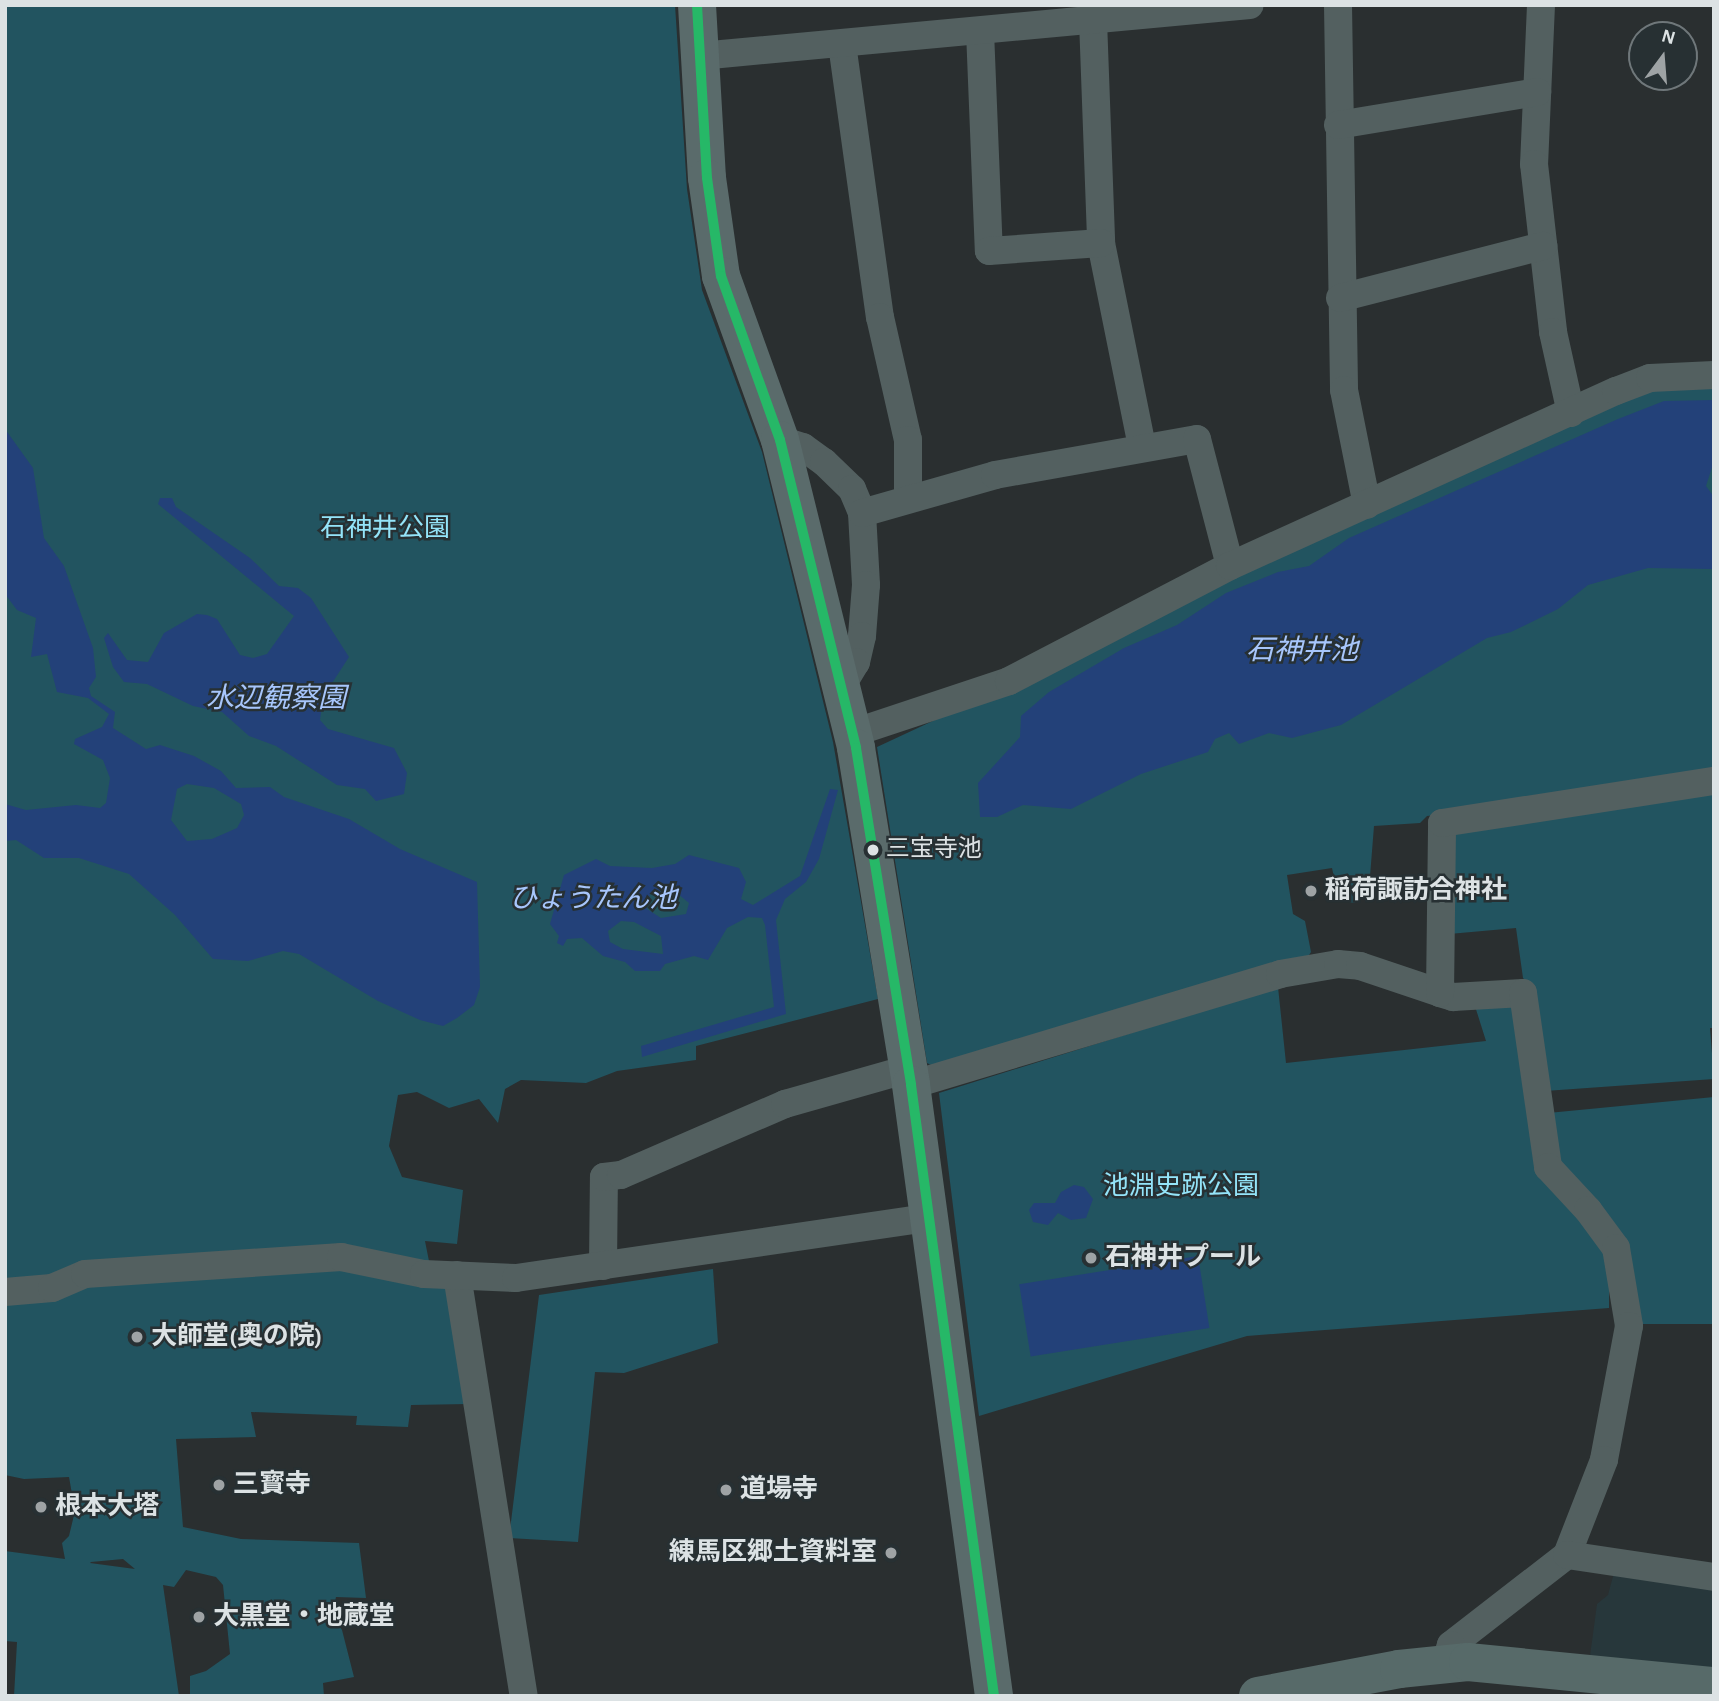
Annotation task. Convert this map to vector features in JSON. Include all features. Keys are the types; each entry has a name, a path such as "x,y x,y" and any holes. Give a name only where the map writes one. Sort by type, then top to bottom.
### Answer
{"main road":[{"path":"697,5 712,229 721,276 780,440 853,733 909,1077 994,1696"},
{"path":"1258,1696 1328,1688 1445,1663 1525,1666 1693,1688"}],"street":[{"path":"700,57 980,31 1046,15 1093,20 1250,5"},
{"path":"1338,5 1340,298 1344,390 1367,506"},
{"path":"1541,5 1534,164 1553,332 1571,413"},
{"path":"1093,20 1101,243 1142,447"},
{"path":"980,31 989,251 1101,243"},
{"path":"842,44 880,317 908,440 908,498"},
{"path":"1338,125 1537,92"},
{"path":"1340,298 1543,246"},
{"path":"853,733 1009,681 1230,566 1650,378 1714,375"},
{"path":"780,440 803,447 824,462 852,489 862,513 866,585 862,635 856,662 842,685"},
{"path":"862,513 995,475 1142,447 1200,442 1230,566"},
{"path":"1440,993 1442,823 1714,781"},
{"path":"603,1266 604,1177 621,1175 785,1104 909,1077 1291,972 1338,964 1360,966 1453,997 1523,993 1548,1167 1588,1210 1616,1248 1629,1326 1625,1359 1604,1460 1566,1555 1451,1645 1445,1663"},
{"path":"5,1292 52,1288 85,1273 341,1257 424,1274 516,1279 928,1218"},
{"path":"457,1275 524,1696"},
{"path":"1566,1555 1714,1577"}],"shaded area":[{"path":"1615,1569 1714,1585 1714,1669 1590,1656 1597,1604 1608,1595"}],"green space":[{"name":"石神井公園","path":"5,5 675,5 687,189 702,290 762,452 833,742 878,999 696,1046 696,1060 617,1071 586,1083 521,1080 505,1089 498,1123 479,1099 449,1108 417,1092 398,1095 389,1146 402,1177 463,1190 457,1244 425,1241 429,1261 448,1287 468,1404 411,1405 408,1427 356,1425 357,1416 251,1412 256,1437 176,1439 183,1527 241,1539 359,1543 366,1598 336,1597 332,1615 342,1630 354,1677 323,1683 324,1696 190,1696 190,1676 206,1671 230,1654 223,1585 216,1577 186,1570 174,1587 163,1585 179,1696 14,1696 17,1642 5,1641 5,1551 65,1559 62,1543 69,1536 75,1511 69,1477 24,1479 5,1475","holes":["123,1559 135,1569 90,1563"]},
{"path":"1714,385 1714,1028 1710,1028 1714,1079 1545,1091 1532,987 1523,978 1516,928 1449,934 1436,815 1427,816 1420,823 1374,826 1369,889 1354,903 1339,900 1332,868 1287,875 1293,914 1305,921 1311,952 1302,966 931,1065 927,1063 877,747 1010,685 1144,612 1652,388"},
{"name":"池淵史跡公園","path":"1278,987 1286,1063 1486,1041 1474,1003 1518,1006 1541,1169 1609,1252 1609,1308 1247,1336 979,1416 939,1093"},
{"path":"1714,1097 1714,1324 1642,1324 1556,1166 1548,1113"},
{"path":"713,1269 718,1343 624,1373 595,1372 578,1542 509,1538 539,1295"}],"water":[{"name":"石神井池","path":"1714,400 1714,461 1706,486 1714,497 1714,569 1648,568 1588,585 1558,609 1511,632 1487,638 1341,725 1292,738 1269,733 1239,744 1229,733 1215,739 1208,752 1141,774 1071,809 1023,805 997,817 980,817 978,783 1020,737 1021,716 1049,692 1124,648 1177,625 1226,593 1278,572 1309,566 1349,538 1618,419 1664,401"},
{"path":"5,429 33,468 44,538 64,566 93,648 96,677 89,688 91,696 115,712 113,728 146,749 160,745 194,756 221,771 236,788 270,787 284,797 349,819 400,849 477,882 480,987 474,1005 443,1026 420,1020 378,1001 299,954 283,951 248,961 213,959 175,915 129,874 79,858 44,858 16,840 5,841 5,804 26,810 76,805 100,808 106,803 110,778 103,760 74,744 75,739 102,727 109,714 88,698 57,692 47,654 31,657 36,618 17,610 5,594","holes":["187,784 214,788 241,804 244,815 237,828 212,839 187,841 171,820 177,789"]},
{"name":"水辺観察園","path":"160,498 172,498 176,507 250,558 279,586 298,588 311,598 349,657 323,697 320,720 328,729 394,748 407,773 404,794 376,801 365,789 337,785 276,746 249,736 222,712 193,706 147,684 124,682 113,667 104,638 108,633 127,660 148,662 164,633 197,614 207,615 217,619 240,655 253,658 267,654 294,616 158,504"},
{"name":"ひょうたん池","path":"830,789 838,790 819,859 806,882 785,899 776,920 786,1014 642,1057 641,1046 774,1007 762,918 748,917 727,928 708,960 694,956 665,964 660,971 635,971 625,962 603,956 582,938 567,939 563,946 557,943 559,936 550,924 564,875 596,859 610,866 652,868 675,864 689,855 739,868 746,882 741,899 753,905 800,876","holes":["672,889 689,903 686,914 661,918 647,909 650,894","621,921 634,922 661,936 663,954 623,949 610,942 608,931"]},
{"path":"1074,1185 1084,1187 1093,1199 1086,1218 1071,1220 1058,1213 1048,1225 1033,1222 1029,1210 1034,1203 1055,1203 1061,1192"},
{"path":"1198,1256 1209,1328 1031,1356 1019,1284"}],"transit line":[{"path":"697,5 707,178 721,276 780,440 856,748 911,1085 994,1696"}],"place":[{"name":"三宝寺池","path":"873,850"},
{"name":"稲荷諏訪合神社","path":"1311,891"},
{"name":"石神井プール","path":"1091,1258"},
{"name":"大師堂(奥の院)","path":"137,1337"},
{"name":"三寳寺","path":"219,1485"},
{"name":"道場寺","path":"726,1490"},
{"name":"根本大塔","path":"41,1507"},
{"name":"練馬区郷土資料室","path":"891,1553"},
{"name":"大黒堂・地蔵堂","path":"199,1617"}]}
